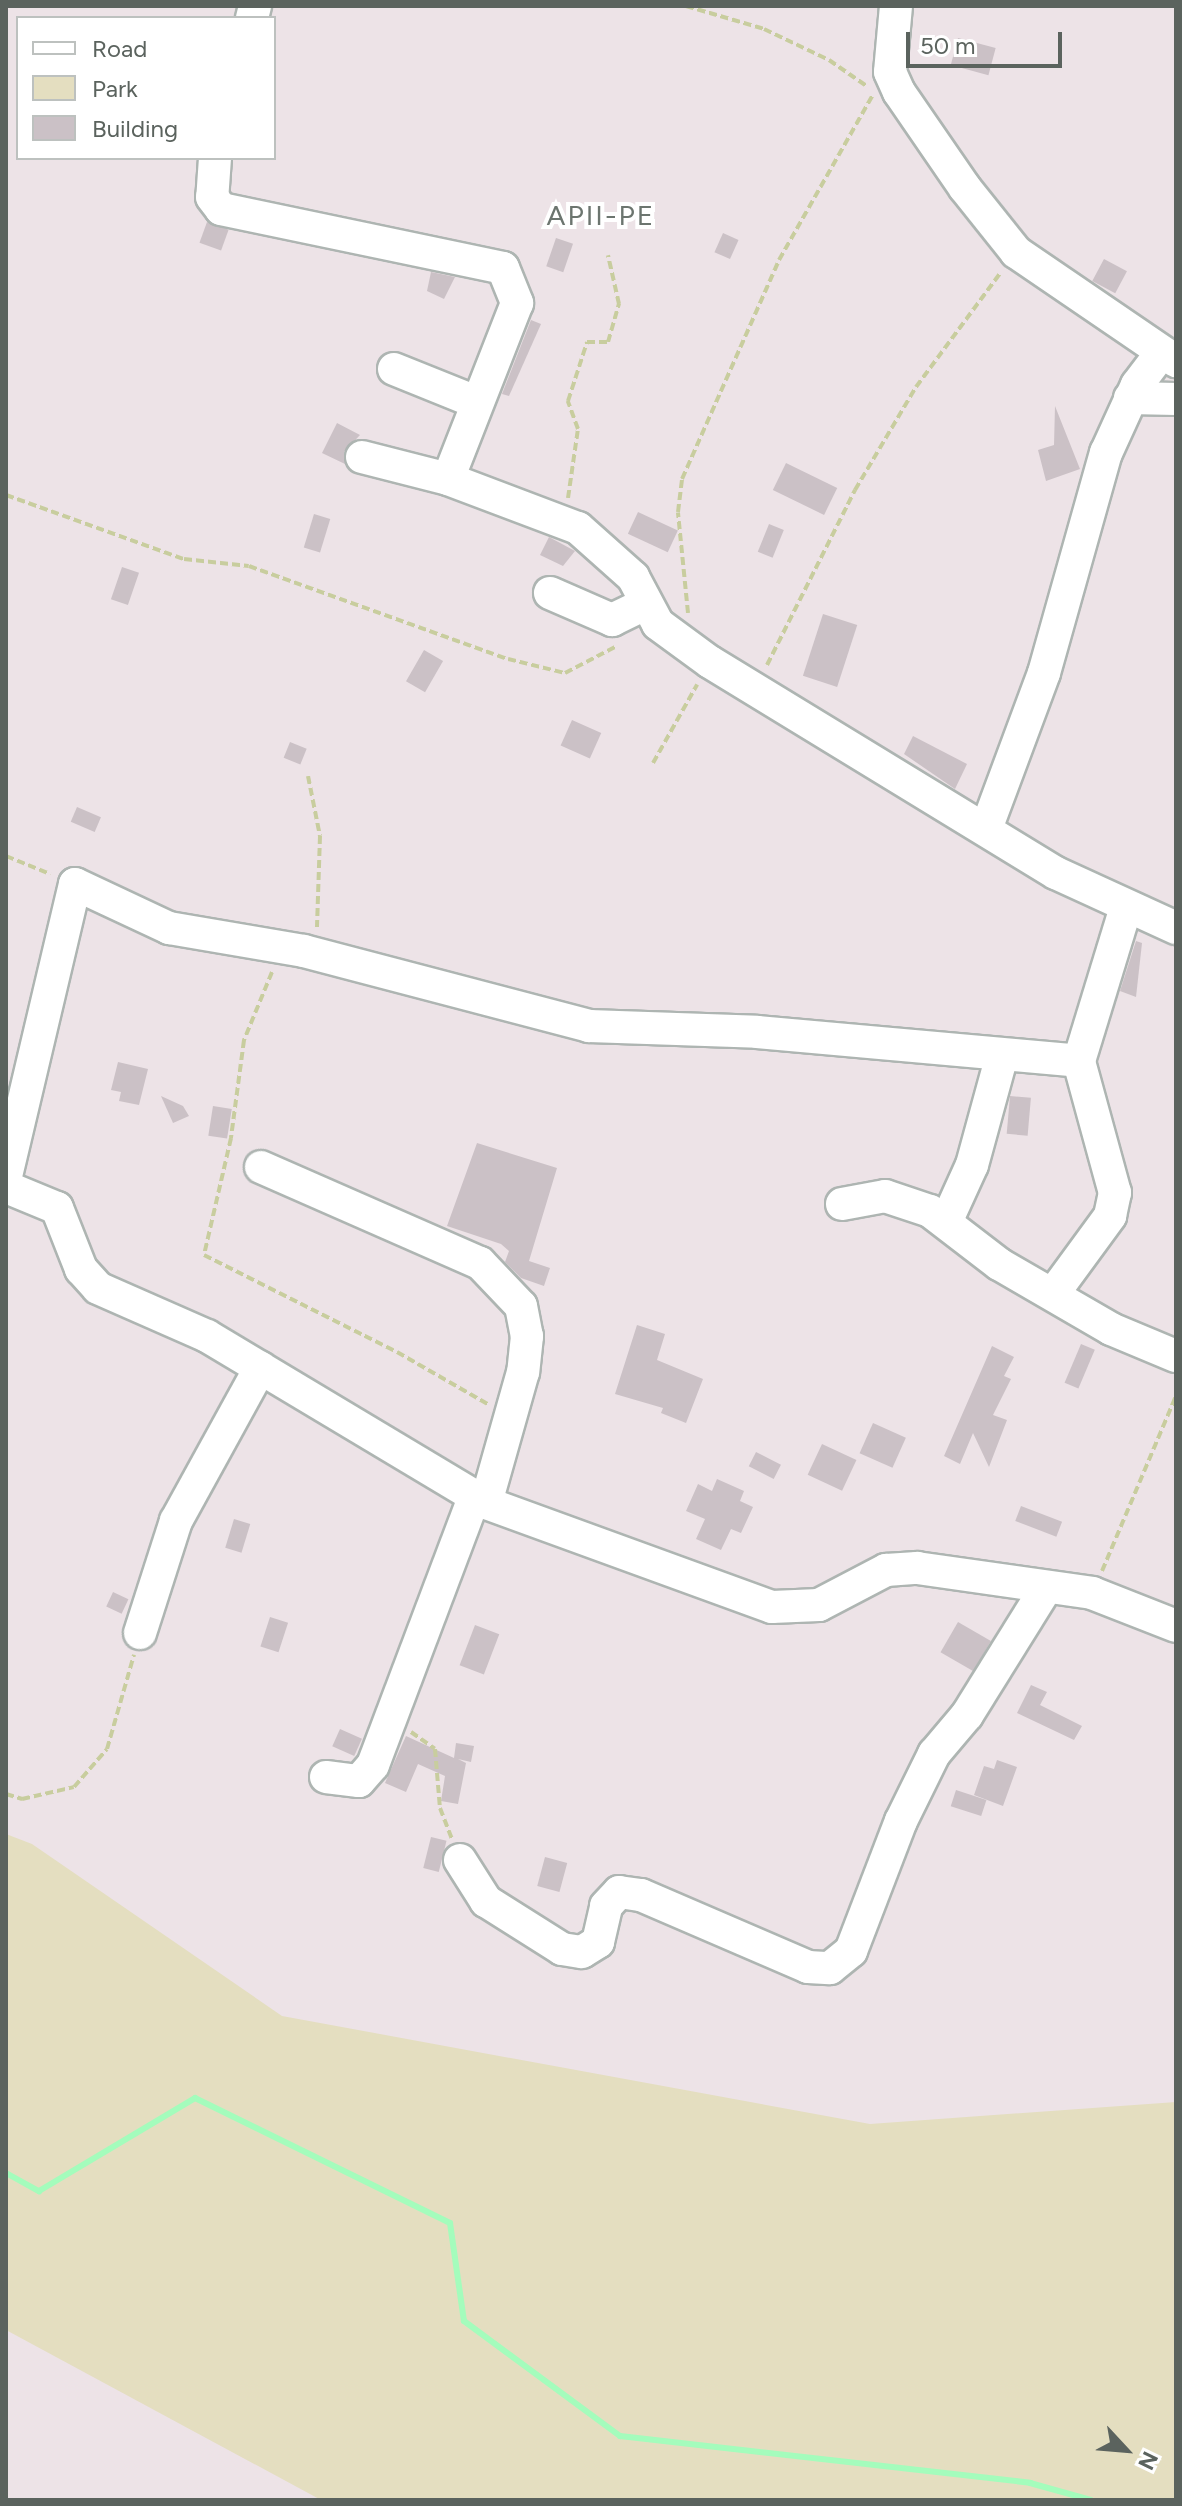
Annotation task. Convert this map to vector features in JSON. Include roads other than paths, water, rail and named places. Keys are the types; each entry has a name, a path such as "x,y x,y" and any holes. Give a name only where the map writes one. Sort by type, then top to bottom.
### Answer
{"street":[{"path":"896,6 890,52 899,92 1016,252 1169,357 1130,398 1106,453 1044,673 986,829"},
{"path":"215,160 212,197 221,209 503,268 517,303 448,479"},
{"path":"394,369 476,402"},
{"path":"1130,398 1176,399"},
{"path":"362,457 448,479 565,520 627,570 652,614 703,657 1056,873 1176,928"},
{"path":"550,593 612,620 652,614"},
{"path":"6,1176 75,884 169,928 313,953 589,1026 757,1032 1079,1061"},
{"path":"1053,1294 1110,1216 1115,1193 1079,1061 1126,907"},
{"path":"947,1220 972,1165 1002,1055"},
{"path":"261,1167 480,1263 500,1279 521,1306 527,1336 513,1418 366,1775 359,1781 326,1777"},
{"path":"6,1187 57,1208 81,1269 98,1288 207,1336 480,1501 772,1607 819,1605 886,1570 917,1568 1092,1593 1176,1626"},
{"path":"842,1204 885,1196 947,1220 999,1264 1111,1329 1176,1356"},
{"path":"140,1633 176,1521 260,1368"},
{"path":"460,1860 486,1901 562,1949 582,1952 598,1942 606,1906 619,1892 641,1895 808,1967 830,1968 851,1951 923,1774 967,1715 1046,1588"}],"waterway":[{"path":"6,2173 39,2191 195,2098 450,2223 464,2321 620,2436 1030,2483 1091,2500"}],"district":[{"name":"APII-PE","path":"601,215"}]}
